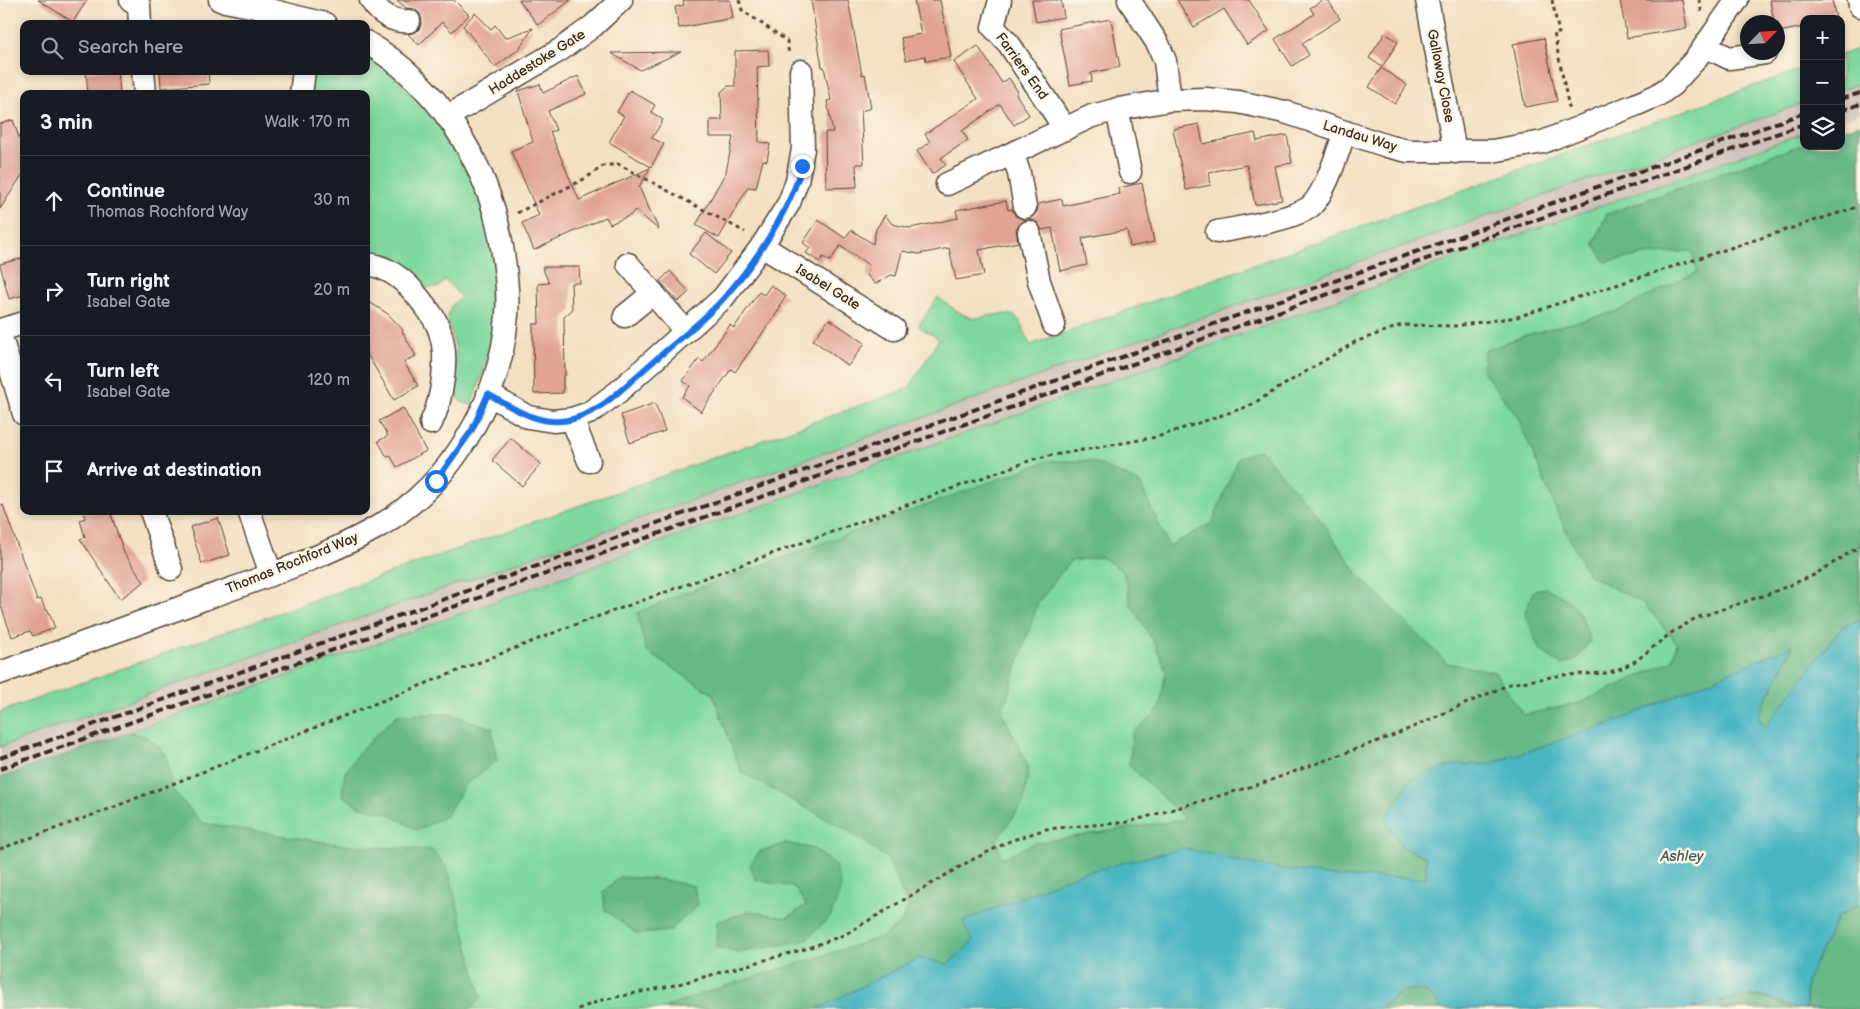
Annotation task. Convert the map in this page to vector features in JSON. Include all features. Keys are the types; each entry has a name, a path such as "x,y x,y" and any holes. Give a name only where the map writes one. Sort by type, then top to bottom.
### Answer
{"street":[{"path":"220,0 309,20"},
{"path":"371,0 375,7 389,17 402,22 409,21"},
{"name":"Haddestoke Gate","path":"447,118 560,50 592,26 621,0"},
{"name":"Farriers End","path":"1000,0 993,27 1009,44 1066,129"},
{"path":"1129,0 1158,44 1165,61 1170,100"},
{"name":"Galloway Close","path":"1426,0 1455,152"},
{"name":"Landau Way","path":"947,184 1092,116 1117,109 1170,100 1238,102 1284,112 1387,146 1408,151 1455,152 1518,148 1543,142 1574,131 1658,95 1672,85 1705,46 1736,0"},
{"path":"1859,0 1860,6"},
{"name":"Thomas Rochford Way","path":"0,673 329,552 375,528 411,503 436,481 455,457 472,430 488,394 500,356 508,314 503,253 498,222 482,176 468,149 447,118 421,85 389,56 370,44"},
{"path":"1705,46 1729,58 1740,56"},
{"path":"488,394 528,416 553,421 572,419 589,413 608,400 723,298 762,246 789,203 802,166 801,71"},
{"path":"143,75 144,90"},
{"path":"302,90 304,75"},
{"path":"1117,109 1130,172"},
{"path":"1217,232 1289,216 1310,208 1319,196 1345,132"},
{"path":"1013,154 1019,173 1024,206"},
{"path":"1029,232 1039,281 1054,325"},
{"name":"Isabel Gate","path":"762,246 894,329"},
{"path":"628,264 686,332"},
{"path":"370,265 384,268 409,285 437,324 441,333 443,352 440,397 431,423"},
{"path":"625,316 653,293"},
{"path":"6,325 20,394"},
{"path":"572,419 589,461"},
{"path":"151,515 171,569"},
{"path":"250,515 271,574"}],"path":[{"path":"739,0 742,10 787,41 791,66 801,71"},
{"path":"1552,0 1559,32 1554,33 1574,131"},
{"path":"498,222 586,178 603,166 618,164 748,234 762,246"},
{"path":"0,848 109,808 566,628 1028,461 1157,437 1249,406 1355,342 1402,325 1455,326 1517,317 1860,206"},
{"path":"578,1009 602,1000 675,985 805,949 844,934 968,862 1010,840 1046,829 1129,822 1263,784 1388,738 1510,684 1563,675 1606,673 1622,668 1637,660 1671,633 1696,618 1771,593 1814,575 1860,546"}],"shaded area":[{"path":"1860,83 1860,113 1845,119 1845,105 1845,89"},
{"path":"1800,104 1800,134 0,778 0,747"}],"green space":[{"path":"1860,48 1860,83 1845,89 1845,60 1845,54"},
{"path":"370,60 394,77 419,100 441,127 460,156 475,187 486,220 493,254 497,307 489,351 471,405 461,402 455,391 456,350 447,318 451,306 461,297 445,280 439,287 424,288 386,257 370,254 370,90 312,90 313,75 370,75"},
{"path":"1800,69 1800,104 0,747 0,712 909,388 939,339 918,326 938,297 958,312 972,318 998,314 1013,315 1020,322 1030,345"},
{"path":"1860,124 1860,620 1841,628 1765,729 1758,716 1793,646 1615,722 1489,764 1452,765 1401,846 1426,857 1426,878 1341,877 1262,866 962,921 974,941 948,964 919,958 817,1009 661,1009 710,991 882,937 902,922 908,906 888,859 850,832 741,772 713,694 646,651 637,613 677,596 1048,461 1091,461 1139,482 1169,546 1212,523 1239,457 1260,450 1318,516 1360,577 1447,663 1495,672 1523,715 1579,703 1672,661 1677,643 1643,603 1587,574 1559,516 1518,418 1483,371 1484,351 1526,335 1618,311 1697,272 1692,251 1645,255 1605,262 1594,244 1607,214 1800,145 1800,150 1845,150 1845,129","holes":["1101,557 1123,571 1131,605 1155,644 1166,671 1159,710 1133,732 1129,765 1185,819 1035,843 1002,858 996,840 1023,804 1029,768 1002,712 1038,603 1070,561"]},
{"path":"1800,134 1800,145 1607,214 1594,243 1860,148 1860,1009 0,1009 0,812 166,754 148,738 130,732"},
{"path":"1546,588 1564,598 1576,608 1590,641 1576,660 1561,665 1539,649 1525,612 1534,590"},
{"path":"449,714 492,728 497,760 465,785 446,816 417,830 389,814 358,806 342,795 345,773 360,751 397,715"},
{"path":"130,732 148,738 166,754 172,789 202,823 343,845 432,850 448,869 481,997 471,1009 0,1009 0,778"},
{"path":"786,843 814,849 835,865 841,887 831,916 806,940 738,953 716,947 717,922 749,911 787,918 806,905 794,887 756,880 750,865 759,852"},
{"path":"620,877 659,879 694,886 698,905 670,931 637,934 605,910 603,892"},
{"path":"1860,903 1860,1009 1806,1009 1806,982 1837,918"},
{"path":"1422,990 1438,1001 1441,1009 1379,1009 1403,992"},
{"path":"1762,996 1792,1009 1691,1009 1704,1004"}],"water":[{"name":"Ashley","path":"1860,620 1860,903 1837,918 1806,982 1806,1009 1792,1007 1761,996 1725,1000 1691,1009 1441,1009 1434,999 1425,992 1408,990 1402,992 1379,1009 817,1009 919,958 948,964 973,941 962,922 1078,874 1184,848 1262,866 1341,877 1426,878 1426,857 1401,846 1385,820 1410,780 1452,765 1489,764 1615,722 1793,645 1758,716 1765,728 1841,628"}],"building":[{"path":"38,0 87,0 74,20 70,20"},
{"path":"397,0 454,0 469,15 452,32 442,22 419,45 408,34 416,32 420,28 422,21 420,14 415,9 406,8"},
{"path":"519,0 571,0 538,25"},
{"path":"683,0 730,0 733,18 679,28 675,7 684,5"},
{"path":"811,0 848,0 862,75 865,74 871,108 861,111 864,164 856,164 857,187 826,188 825,132 833,132 827,101 831,100 824,67 822,67"},
{"path":"914,0 940,0 951,57 926,61 925,56 906,60 901,38 921,34"},
{"path":"1032,0 1061,0 1064,17 1036,22"},
{"path":"1177,0 1249,0 1269,31 1247,45 1224,9 1194,27"},
{"path":"1323,0 1328,0 1340,19 1302,43 1309,55 1292,66 1275,39 1314,14 1310,8"},
{"path":"1620,0 1682,0 1687,28 1627,38"},
{"path":"1770,0 1832,0 1835,15 1800,15 1800,28 1785,31 1785,15 1773,15"},
{"path":"475,13 491,29 495,25 505,38 533,28 519,49 495,67 463,26"},
{"path":"1111,19 1120,67 1091,73 1092,81 1070,85 1059,29"},
{"path":"1385,33 1398,42 1382,67 1369,58"},
{"path":"1544,38 1557,101 1525,107 1513,44"},
{"path":"978,46 1002,83 1009,78 1029,115 1014,125 1000,104 962,131 968,140 941,158 946,165 932,174 917,151 930,142 925,134 978,99 954,62"},
{"path":"768,50 769,66 757,67 759,142 770,144 767,161 763,160 756,188 748,187 719,238 696,225 726,172 733,137 710,137 710,120 722,120 721,92 728,86 735,86 735,51"},
{"path":"681,52 640,70 611,53"},
{"path":"1381,68 1407,85 1395,104 1369,87"},
{"path":"86,75 118,75 120,90 88,90"},
{"path":"160,75 208,75 209,84 161,88"},
{"path":"578,76 586,94 548,111 556,130 550,132 579,200 650,168 639,187 659,230 635,210 631,215 610,224 606,217 534,250 522,223 539,215 511,151 533,142 518,91 540,84 543,93"},
{"path":"630,90 655,105 651,112 663,120 652,138 664,144 651,167 609,142 624,116 617,112"},
{"path":"13,120 20,140 20,178 0,209 0,124"},
{"path":"1199,124 1203,144 1255,133 1257,141 1287,135 1292,163 1275,166 1282,200 1255,205 1247,165 1209,172 1211,185 1186,190 1173,129"},
{"path":"1142,183 1154,242 1130,247 1127,230 1082,238 1087,265 1060,271 1052,228 1042,230 1038,223 1029,219 1037,212 1038,204 1062,199 1063,206 1120,194 1118,188"},
{"path":"1006,201 1008,210 1012,209 1015,216 1025,220 1016,228 1018,242 979,250 984,275 956,280 949,248 919,254 902,251 896,276 891,275 875,284 867,275 869,265 840,246 830,261 823,257 820,262 806,253 810,248 803,243 818,220 845,238 851,230 873,244 876,229 885,215 892,224 910,228 958,218 956,210"},
{"path":"706,233 731,253 714,274 689,254"},
{"path":"20,259 20,296 9,299 0,264"},
{"path":"542,267 579,267 580,283 571,283 572,310 564,317 565,376 563,376 563,393 534,394 533,324 539,324 538,284 549,283"},
{"path":"670,271 689,292 678,302 660,281"},
{"path":"771,285 786,296 779,306 781,307 735,372 731,369 701,412 682,397 690,386 683,381 699,359 703,362 730,325 734,328 759,292 764,295"},
{"path":"370,303 388,314 403,330 416,356 404,362 418,386 394,400 370,359"},
{"path":"829,319 865,343 848,366 813,340"},
{"path":"655,403 665,431 630,443 621,415"},
{"path":"403,408 426,451 397,467 390,455 387,457 378,441 388,436 379,421"},
{"path":"511,438 541,464 522,486 492,460"},
{"path":"0,505 3,505 37,600 41,599 46,610 48,610 55,628 33,636 30,631 12,637 0,603"},
{"path":"84,515 111,515 124,553 144,582 120,599 80,539 85,537 80,520 85,518"},
{"path":"218,518 230,555 202,564 190,527"}],"railway":[{"path":"1845,98 1860,93"},
{"path":"1845,110 1860,104"},
{"path":"0,758 1800,114"},
{"path":"0,769 1800,125"}],"route":[{"path":"436,481 455,457 472,430 488,394 528,416 553,421 572,419 589,413 618,392 705,316 742,275 789,203 802,166"}]}
